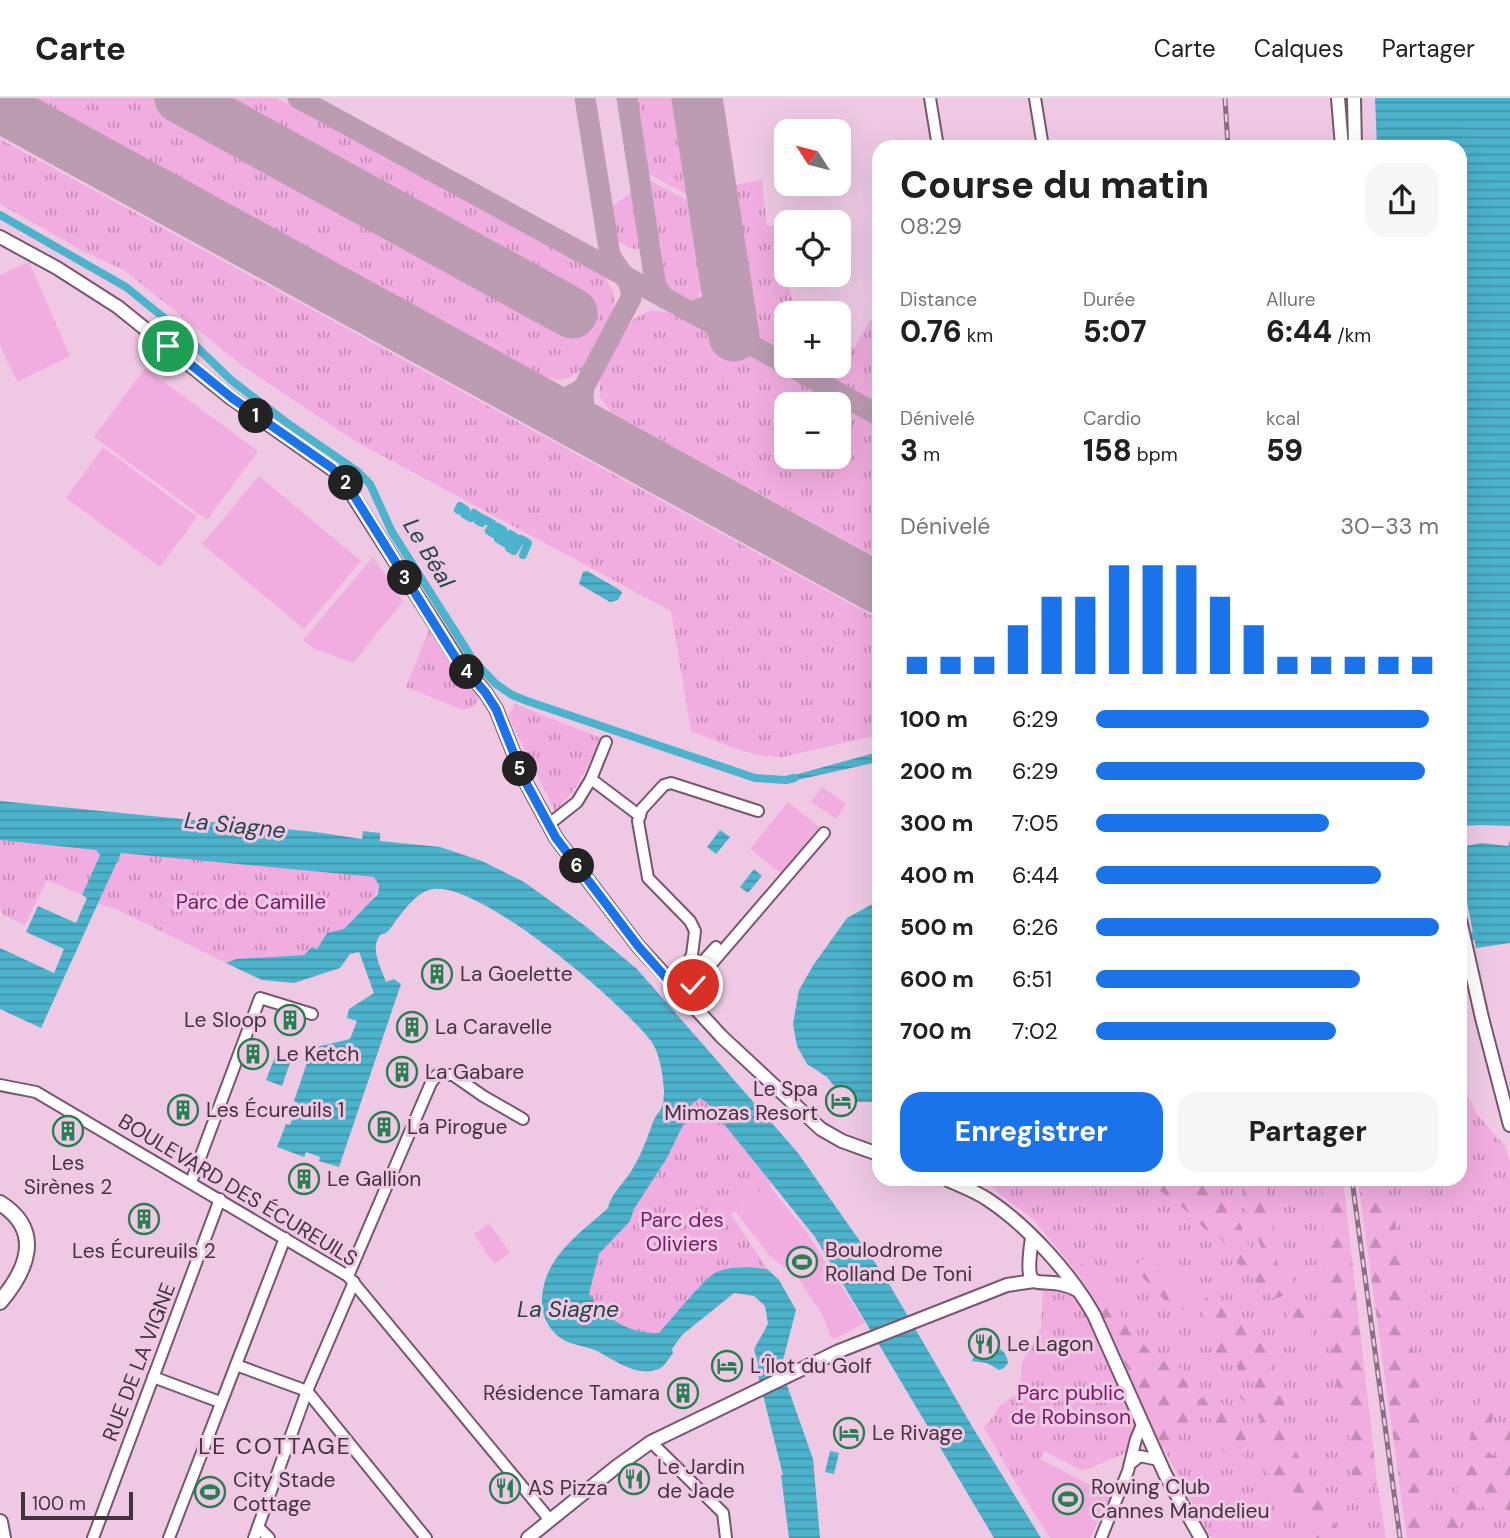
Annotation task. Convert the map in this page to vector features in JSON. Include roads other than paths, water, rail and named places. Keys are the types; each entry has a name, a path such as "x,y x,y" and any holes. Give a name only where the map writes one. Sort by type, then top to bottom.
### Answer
{"highway":[{"path":"0,1203 19,1219 26,1235 28,1251 18,1279 0,1302"},
{"path":"0,1210 14,1222 20,1236 21,1250 19,1263 12,1275 0,1286"},
{"path":"0,1522 3,1538"}],"main road":[{"path":"1338,98 1341,140"},
{"path":"1354,98 1355,140"},
{"path":"0,237 57,268 118,307 232,398 339,474 457,660 496,709 524,779 548,825 638,946 746,1061 821,1129 842,1141 872,1152"},
{"path":"1467,951 1510,1125"},
{"path":"960,1186 987,1199 1055,1258 1080,1292 1094,1315 1171,1487 1201,1536"},
{"path":"1032,1238 1028,1272 1034,1281"},
{"path":"1007,1285 1038,1254 1048,1254"},
{"path":"1049,1283 1058,1274 1059,1266"},
{"path":"528,1538 651,1442 791,1373 866,1340 1007,1285 1034,1281 1068,1286 1080,1292"}],"street":[{"path":"930,98 937,140"},
{"path":"1035,98 1042,140"},
{"path":"548,825 577,802 591,779 606,742"},
{"path":"591,779 639,816"},
{"path":"677,990 692,954 695,931 690,921 648,878 640,833 639,816 642,809 657,791 671,783 758,811"},
{"path":"677,990 715,947 721,951 824,833"},
{"path":"191,1182 260,998 312,1014"},
{"path":"254,1538 307,1391 431,1083 437,1075 453,1075 523,1119"},
{"name":"BOULEVARD DES ÉCUREUILS","path":"0,1083 36,1091 351,1279 550,1520"},
{"name":"RUE DE LA VIGNE","path":"93,1538 220,1199"},
{"path":"169,1538 285,1238"},
{"path":"236,1365 307,1391 426,1538"},
{"path":"153,1377 220,1402"},
{"path":"1101,1538 1142,1425"},
{"path":"1130,1464 1151,1444 1143,1440 1135,1443"},
{"path":"651,1442 723,1513 726,1538"},
{"path":"1140,1455 1158,1460"},
{"path":"258,1527 269,1538"}],"water":[{"path":"1375,98 1510,98 1510,826 1467,826 1467,140 1377,140"},
{"path":"587,571 620,590 622,593 618,600 610,602 579,584 583,572"},
{"path":"872,754 872,763 788,782 787,777"},
{"name":"La Siagne","path":"0,801 362,839 363,831 380,833 380,841 440,847 482,861 524,882 584,925 637,969 798,1153 885,1277 1041,1538 994,1538 815,1237 707,1103 700,1098 692,1104 667,1158 634,1209 630,1221 599,1254 589,1294 610,1318 637,1331 659,1333 698,1289 719,1271 743,1267 767,1269 779,1280 796,1310 781,1368 813,1459 820,1538 789,1538 783,1475 754,1349 768,1324 765,1306 754,1296 734,1293 682,1335 663,1366 651,1371 635,1370 595,1350 568,1342 552,1330 542,1306 547,1275 573,1239 608,1208 614,1194 634,1167 662,1108 664,1085 657,1052 651,1041 611,1000 549,948 483,904 455,892 433,889 417,896 388,931 380,935 377,942 376,953 386,982 394,979 401,984 339,1167 319,1161 320,1157 306,1152 304,1157 277,1147 286,1124 290,1125 298,1103 294,1101 312,1048 350,1039 357,1021 347,1018 349,1009 374,993 359,952 350,954 340,968 294,983 262,980 226,963 236,959 304,955 312,947 317,949 327,933 344,929 378,894 379,885 374,877 121,853 41,1028 0,1009 0,948 54,973 64,949 26,932 38,906 76,923 87,898 82,895 100,855 96,850 0,840"},
{"path":"720,830 730,837 716,854 707,847"},
{"path":"1510,840 1510,943 1476,948 1467,902 1467,846 1482,843 1508,846"},
{"path":"754,869 762,876 748,893 740,887"},
{"path":"872,904 872,1102 851,1102 827,1077 807,1064 797,1046 793,1024 799,990 847,918"},
{"path":"276,1054 291,1060 282,1086 266,1080"},
{"path":"989,1345 1004,1353 1008,1363 1004,1368 999,1370 987,1363 972,1361 977,1349"},
{"path":"830,1451 839,1453 834,1474 825,1472"}],"waterway":[{"name":"Le Béal","path":"0,215 126,287 179,330 231,380 357,471 370,484 392,532 473,660 496,684 527,701 755,778 794,778"},
{"path":"458,510 460,506 466,510 464,514 471,518 474,513 480,517 478,521 482,523 484,519 493,524 489,531 494,534 498,527 503,530 498,539 505,543 510,534 515,537 509,548 514,551 521,539 528,543 523,555"},
{"name":"Le Béal","path":"1467,936 1474,936"}],"railway":[{"path":"1225,98 1228,140"},
{"path":"1353,1186 1400,1538"}],"place":[{"name":"La Goelette","path":"437,974"},
{"name":"Le Sloop","path":"290,1020"},
{"name":"La Caravelle","path":"412,1027"},
{"name":"Le Ketch","path":"253,1054"},
{"name":"La Gabare","path":"402,1072"},
{"name":"Le Spa Mimozas Resort","path":"841,1101"},
{"name":"Les Écureuils 1","path":"183,1110"},
{"name":"La Pirogue","path":"384,1127"},
{"name":"Les Sirènes 2","path":"68,1131"},
{"name":"Le Gallion","path":"304,1179"},
{"name":"Les Écureuils 2","path":"144,1219"},
{"name":"Boulodrome Rolland De Toni","path":"802,1262"},
{"name":"Le Lagon","path":"984,1344"},
{"name":"L’Îlot du Golf","path":"727,1366"},
{"name":"Résidence Tamara","path":"683,1393"},
{"name":"Le Rivage","path":"849,1433"},
{"name":"Le Jardin de Jade","path":"634,1479"},
{"name":"AS Pizza","path":"505,1488"},
{"name":"City Stade Cottage","path":"210,1492"},
{"name":"Rowing Club Cannes Mandelieu","path":"1068,1499"}],"district":[{"name":"LE COTTAGE","path":"275,1446"}],"park label":[{"name":"Parc de Camille","path":"251,902"},
{"name":"Parc des Oliviers","path":"682,1232"},
{"name":"Parc public de Robinson","path":"1071,1405"}]}
